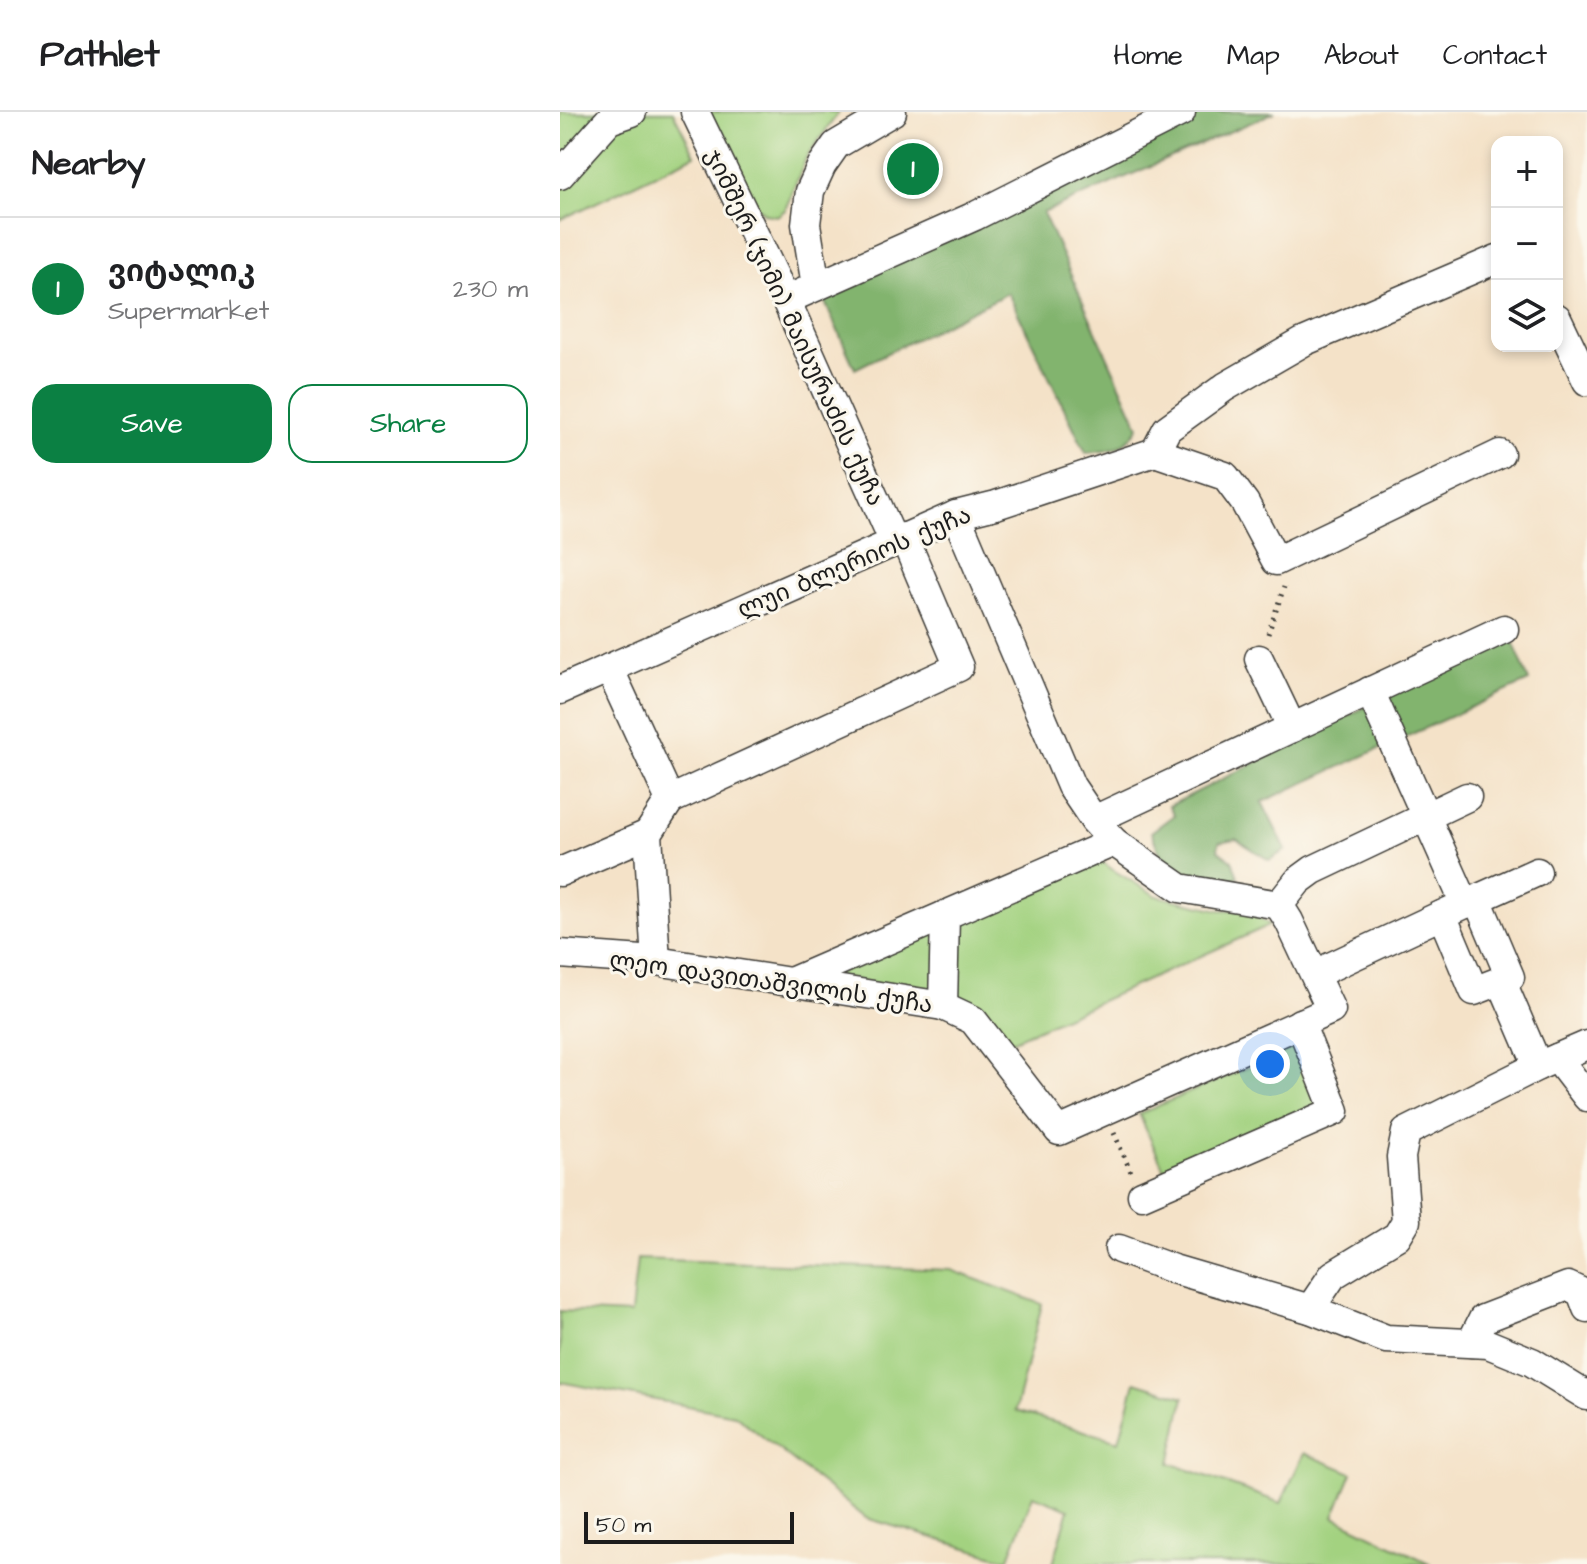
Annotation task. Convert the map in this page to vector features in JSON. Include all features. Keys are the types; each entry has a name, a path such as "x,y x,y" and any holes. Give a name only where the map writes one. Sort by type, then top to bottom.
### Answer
{"street":[{"path":"560,175 609,120 632,112"},
{"name":"ჯიმშერ (ჯიმი) მაისურაძის ქუჩა","path":"670,800 959,667 695,112"},
{"path":"816,286 806,224 810,191 836,145 892,112"},
{"path":"786,300 975,216 1181,112"},
{"path":"1491,262 1303,342 1225,387 1167,429 1155,452 1225,476 1245,503 1276,561 1500,454"},
{"path":"1563,331 1587,381"},
{"name":"ლუი ბლერიოს ქუჩა","path":"563,680 609,668 956,515 996,505 1155,452"},
{"path":"956,515 1071,786 1094,820 1114,842 1180,888 1279,905"},
{"path":"1094,820 1504,629"},
{"path":"1259,659 1292,728"},
{"path":"560,872 648,834 670,800 609,668"},
{"path":"1370,691 1462,906 1510,977 1474,991 1462,906"},
{"path":"1279,905 1298,881 1313,870 1467,797"},
{"path":"648,834 656,961"},
{"path":"793,981 1114,842"},
{"path":"1279,905 1315,974 1537,872"},
{"path":"943,1006 945,915"},
{"name":"ლეო დავითაშვილის ქუჩა","path":"560,954 656,961 943,1006 973,1020 1059,1131 1331,1010 1315,974"},
{"path":"1501,980 1548,1062 1587,1097"},
{"path":"1142,1195 1335,1111 1300,1023"},
{"path":"1310,1309 1333,1275 1397,1236 1406,1221 1401,1157 1406,1132 1587,1045"},
{"path":"1119,1249 1173,1269 1310,1309 1386,1339 1488,1344 1532,1362 1587,1396"},
{"path":"1471,1343 1483,1319 1568,1286 1581,1292 1587,1308"}],"path":[{"path":"1259,659 1286,580 1276,561"}],"green space":[{"path":"560,112 673,112 695,155 560,220"},
{"path":"707,112 839,112 806,158 785,210 777,216 765,214 742,193"},
{"path":"1204,112 1275,112 1043,213 1139,427 1122,445 1086,453 1008,293 855,369 819,289 978,227"},
{"path":"1510,634 1529,681 1262,802 1286,850 1269,860 1236,839 1219,842 1218,850 1232,860 1238,877 1230,883 1184,878 1161,856 1151,832 1174,815 1169,806"},
{"path":"1101,861 1157,896 1220,910 1248,910 1270,925 1005,1044 996,1025 973,1005 831,975"},
{"path":"1293,1048 1304,1049 1318,1105 1168,1178 1139,1114"},
{"path":"637,1259 951,1270 1042,1304 1015,1411 1119,1441 1135,1382 1184,1397 1170,1463 1281,1503 1304,1453 1352,1473 1334,1517 1431,1564 1053,1564 1069,1509 1033,1495 1008,1560 866,1518 735,1415 560,1382 560,1311 631,1314"}],"place":[{"name":"ვიტალიკ","path":"913,169"}]}
